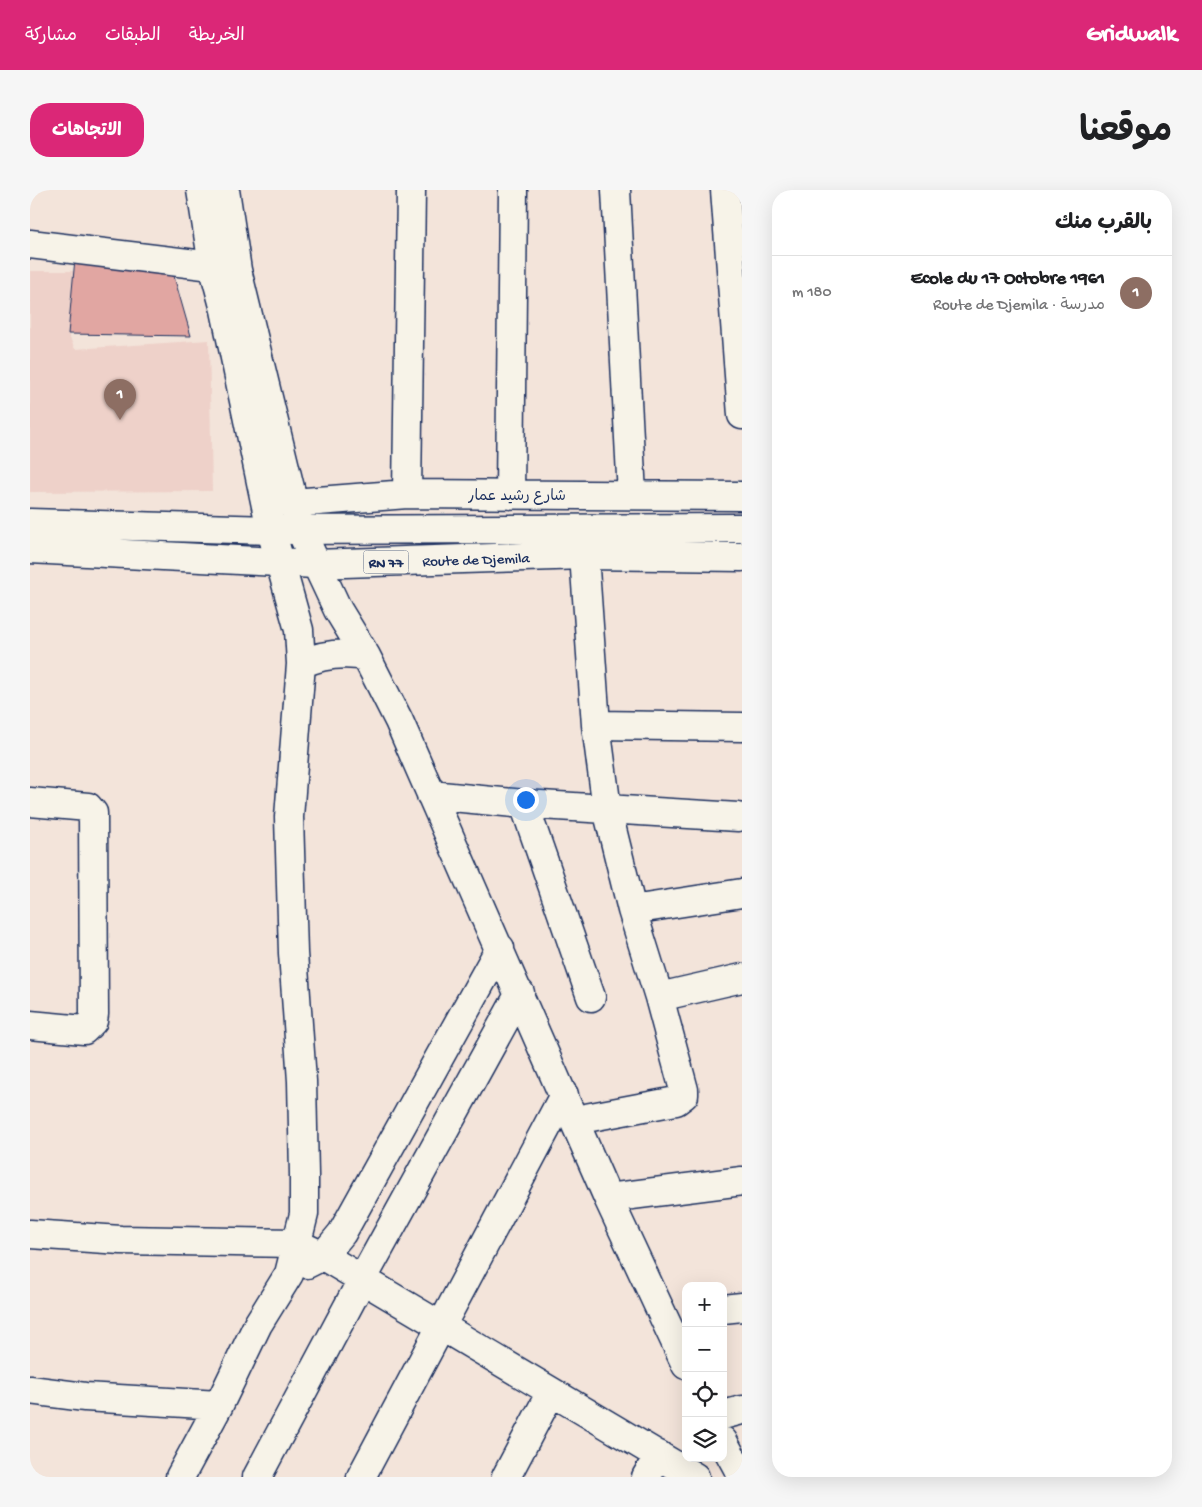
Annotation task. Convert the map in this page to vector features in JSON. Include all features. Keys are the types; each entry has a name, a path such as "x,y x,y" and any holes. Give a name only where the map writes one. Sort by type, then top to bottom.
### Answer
{"street":[{"path":"201,190 300,529 338,610 366,656 399,721 520,993 608,1198 674,1314 682,1348"},
{"path":"180,1477 219,1405 258,1324 288,1274 304,1214 302,1081 293,953 289,817 301,664 299,630 271,530 225,310 225,190"},
{"path":"407,494 411,190"},
{"path":"510,495 513,190"},
{"path":"616,190 632,495"},
{"path":"725,190 742,415"},
{"path":"30,244 225,267"},
{"name":"شارع رشيد عمار","path":"292,503 407,494 742,496"},
{"path":"30,523 271,530 742,528"},
{"name":"Route de Djemila","path":"30,549 315,564 584,555 742,557"},
{"path":"575,1120 676,1100 684,1095 659,997 632,910 607,809 596,725 584,555"},
{"path":"301,664 323,656 351,654 366,656"},
{"path":"596,725 742,727"},
{"path":"431,795 524,804 738,817"},
{"path":"30,802 88,807 93,813 94,1014 93,1021 84,1030 30,1026"},
{"path":"524,804 591,997"},
{"path":"632,910 742,893"},
{"path":"288,1274 323,1256 342,1232 500,948"},
{"path":"659,997 742,978"},
{"path":"257,1477 362,1280 520,993"},
{"path":"361,1477 564,1095"},
{"path":"608,1198 742,1181"},
{"path":"30,1234 121,1240 296,1243 323,1256 552,1392 652,1466 695,1477"},
{"path":"727,1309 742,1307"},
{"path":"30,1390 85,1397 219,1405"},
{"path":"506,1477 552,1392"},
{"path":"727,1414 742,1410"},
{"path":"727,1448 742,1476"}],"shaded area":[{"path":"30,271 76,271 68,334 75,349 209,340 212,491 30,492"}],"building":[{"path":"736,190 742,190 742,312"},
{"path":"76,248 171,266 191,336 68,334"}],"place":[{"name":"Ecole du 17 Octobre 1961","path":"120,420"}]}
